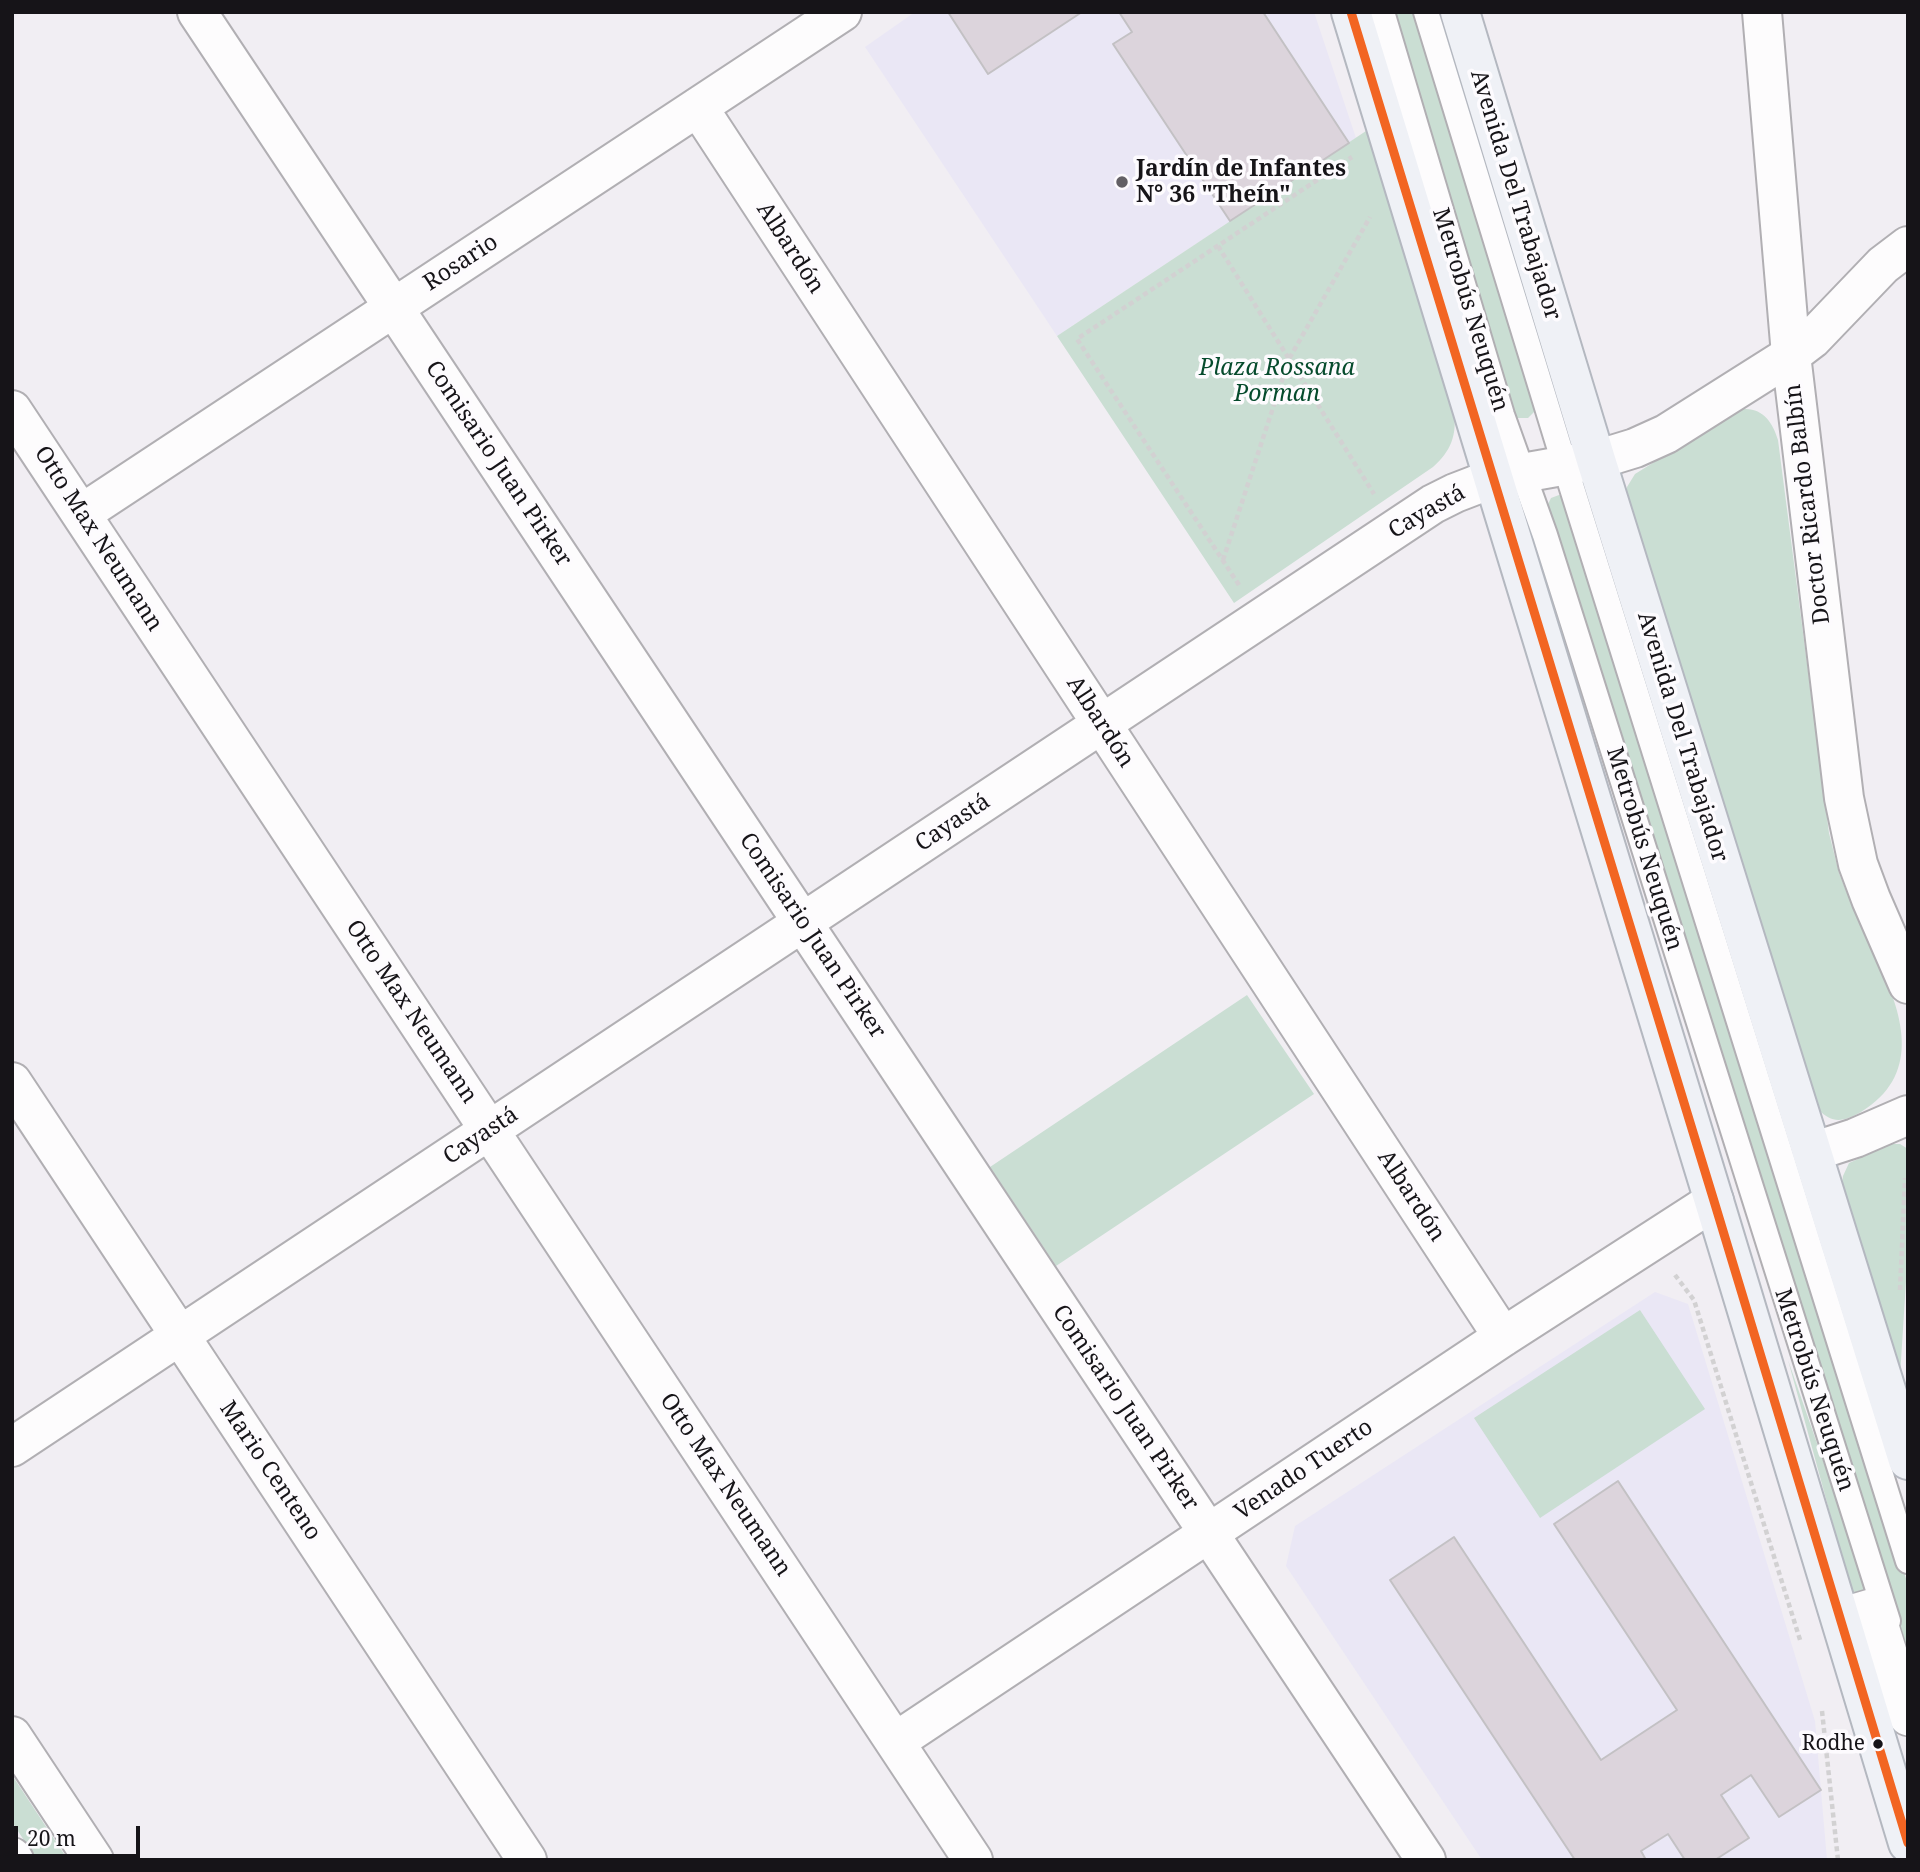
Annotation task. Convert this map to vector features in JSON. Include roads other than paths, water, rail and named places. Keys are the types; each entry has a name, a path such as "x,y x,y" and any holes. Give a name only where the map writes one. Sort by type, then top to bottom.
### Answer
{"main road":[{"path":"1351,12 1471,407 1509,476 1714,1201 1898,1779 1908,1843"},
{"name":"Avenida Del Trabajador","path":"1460,12 1580,463 1812,1152 1908,1460"}],"street":[{"name":"Comisario Juan Pirker","path":"197,12 1426,1860"},
{"name":"Rosario","path":"81,514 842,12"},
{"name":"Doctor Ricardo Balbín","path":"1762,12 1791,355 1847,818 1858,864 1908,984"},
{"name":"Albardón","path":"698,107 1503,1337"},
{"name":"Cayastá","path":"12,1447 1433,504 1455,493 1509,476 1622,453 1666,433 1791,355 1830,322 1883,265 1908,246"},
{"name":"Otto Max Neumann","path":"12,410 973,1860"},
{"name":"Mario Centeno","path":"12,1082 527,1860"},
{"path":"1812,1152 1855,1138 1908,1115"},
{"name":"Venado Tuerto","path":"895,1742 1503,1337 1714,1201"},
{"path":"1896,1860 1898,1779 1857,1612 1874,1607 1908,1717"},
{"path":"12,1736 94,1860"}],"lane":[{"name":"Metrobús Neuquén","path":"1381,12 1497,399 1509,476 1545,534 1908,1686"},
{"name":"Metrobús Neuquén","path":"1426,12 1580,463 1908,1561"}],"place":[{"name":"Jardín de Infantes N° 36 \"Theín\"","path":"1122,182"},
{"name":"Rodhe","path":"1878,1744"}],"park label":[{"name":"Plaza Rossana Porman","path":"1277,381"}]}
